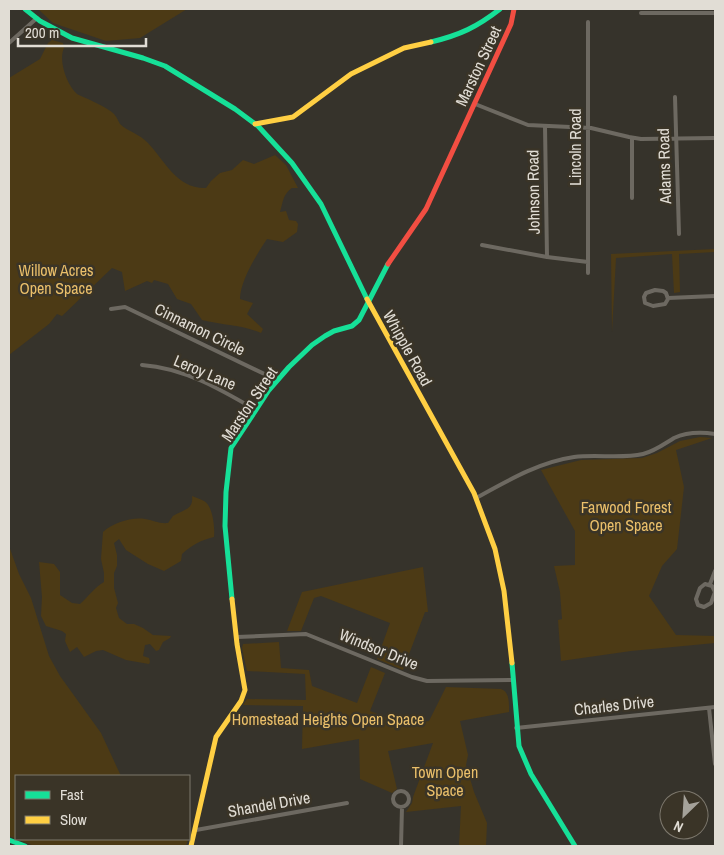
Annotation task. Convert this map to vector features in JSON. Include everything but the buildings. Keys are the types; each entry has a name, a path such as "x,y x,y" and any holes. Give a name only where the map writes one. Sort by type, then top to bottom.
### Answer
{"street":[{"name":"Whipple Road","path":"26,9 58,33 74,40 137,56 162,65 234,109 255,124 274,143 319,199 368,302 476,498 495,549 504,591 519,746 528,768 575,846"},
{"path":"255,124 293,117 351,74 404,48 466,32 500,9"},
{"name":"Marston Street","path":"191,846 216,737 241,701 245,690 237,637 225,526 226,484 231,448 277,380 312,345 334,331 352,326 359,320 387,266 426,209 511,24 514,9"},
{"path":"641,12 715,13"},
{"path":"9,43 36,18"},
{"name":"Lincoln Road","path":"588,22 588,273"},
{"name":"Adams Road","path":"675,97 679,234"},
{"path":"475,104 528,125 588,128 632,138 715,138"},
{"name":"Johnson Road","path":"545,126 548,257"},
{"path":"632,138 632,198"},
{"path":"482,245 588,262"},
{"path":"655,290 664,291 668,298 665,304 656,306 647,305 644,298 647,292 655,290"},
{"path":"668,298 715,296"},
{"name":"Cinnamon Circle","path":"111,308 125,307 277,380"},
{"name":"Leroy Lane","path":"142,366 156,366 179,372 208,384 256,410"},
{"path":"476,498 523,473 560,459 594,455 640,455 655,450 685,434 715,434"},
{"path":"710,584 715,571"},
{"path":"710,584 715,590 713,598 708,606 701,607 696,601 698,592 703,585 710,584"},
{"name":"Windsor Drive","path":"237,637 306,634 412,677 427,681 513,680"},
{"name":"Charles Drive","path":"516,728 715,707"},
{"path":"709,708 715,764"},
{"path":"402,792 406,793 409,799 407,804 402,807 396,804 394,799 396,794 402,792"},
{"name":"Shandel Drive","path":"196,830 347,803"},
{"path":"401,846 402,807"},
{"path":"9,840 24,846"}],"green space":[{"path":"38,9 187,9 140,38 106,41 53,23"},
{"name":"Willow Acres Open Space","path":"52,40 63,43 62,59 64,72 73,90 116,116 120,124 145,140 172,173 187,184 206,188 220,173 232,170 243,160 254,164 275,155 286,165 298,188 292,188 287,193 280,212 286,211 289,220 296,221 298,224 297,232 283,242 267,239 250,268 241,292 240,299 253,303 247,314 263,329 261,333 247,328 202,320 191,304 177,299 168,284 154,280 152,283 147,281 125,291 122,272 112,268 62,316 57,314 49,324 9,355 9,78 40,59 48,43"},
{"path":"715,249 715,252 679,254 680,292 674,293 672,254 616,258 612,332 611,254"},
{"name":"Farwood Forest Open Space","path":"700,437 712,438 676,450 684,487 677,549 662,566 649,596 676,635 715,636 715,643 631,651 561,661 558,620 562,619 560,592 554,566 575,565 575,531 541,470 581,460 642,458 657,453 680,441"},
{"path":"192,496 204,501 210,507 214,523 214,537 201,541 189,548 182,554 181,561 164,571 148,564 126,550 119,539 114,543 117,566 114,573 114,588 119,618 127,624 134,624 143,628 153,635 171,636 170,638 163,642 159,650 156,651 150,644 145,645 143,656 149,658 149,664 126,660 103,650 84,657 77,647 70,652 65,641 66,634 46,626 41,616 42,597 39,562 54,564 60,572 60,595 72,603 80,604 94,589 104,582 101,559 103,532 117,523 134,519 168,523 173,516 189,507"},
{"path":"9,546 19,574 31,598 49,656 60,676 101,733 121,775 15,775 15,839 9,836"},
{"path":"423,567 428,612 425,612 403,670 377,659 390,623 321,596 314,598 301,631 287,631 302,592"},
{"path":"279,642 281,668 309,670 312,686 357,703 371,667 385,673 370,711 406,725 429,721 446,687 501,689 504,691 508,699 509,712 460,721 468,755 466,765 474,792 487,823 486,846 459,846 461,806 406,812 412,803 433,743 388,751 397,789 392,793 360,779 359,739 302,749 303,706 243,705 247,699 306,700 305,674 247,671 242,648 243,644"},
{"path":"19,840 188,840 186,846 34,846"}],"traffic: fast":[{"path":"25,9 40,21 72,38 165,66 235,109 258,126 292,163 321,204 367,299"},
{"path":"431,42 468,30 500,9"},
{"path":"232,599 225,526 226,492 231,448 269,390 289,367 312,345 325,336 334,331 352,326 359,320 388,264"},
{"path":"512,663 519,746 531,774 575,846"},
{"path":"9,840 25,846"}],"traffic: slow":[{"path":"255,124 293,117 351,74 404,48 431,42"},
{"path":"367,299 474,493 495,549 504,591 512,663"},
{"path":"191,846 216,737 241,701 245,690 232,599"}],"traffic: jam":[{"path":"388,264 426,209 511,24 514,9"}],"park label":[{"name":"Homestead Heights Open Space","path":"328,719"},
{"name":"Town Open Space","path":"445,781"}]}
